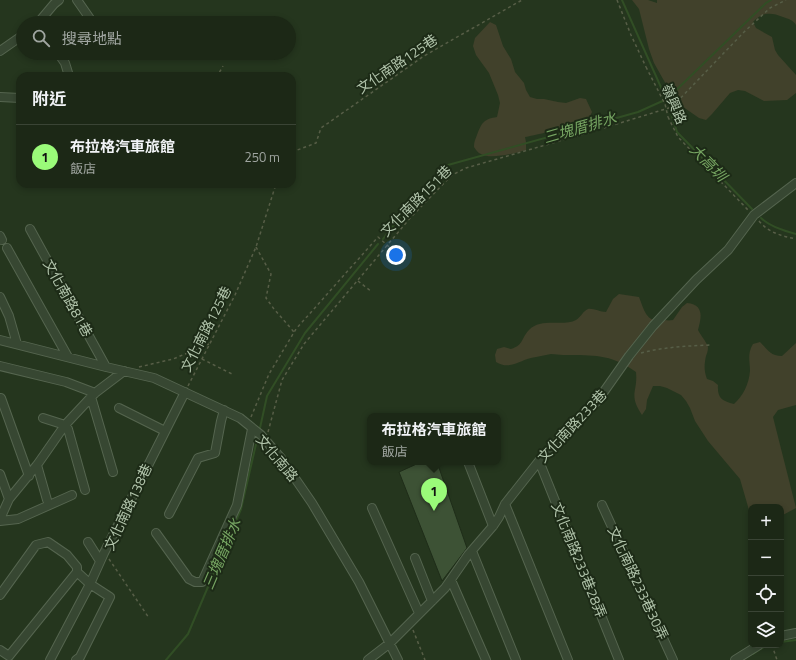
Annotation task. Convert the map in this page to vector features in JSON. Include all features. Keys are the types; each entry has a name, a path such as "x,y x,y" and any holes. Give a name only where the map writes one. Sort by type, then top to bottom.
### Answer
{"street":[{"path":"44,16 59,0"},
{"path":"77,0 88,16"},
{"path":"0,51 16,40"},
{"path":"63,60 68,72"},
{"path":"0,97 16,98"},
{"name":"文化南路233巷","path":"368,660 390,643 445,588 472,551 493,526 505,504 539,461 598,400 629,356 658,320 696,280 728,250 754,216 796,183"},
{"name":"文化南路81巷","path":"30,229 106,367"},
{"path":"7,248 68,357"},
{"path":"0,297 9,316 17,344"},
{"name":"文化南路","path":"0,340 154,378 240,418 261,435 281,458 312,503 359,582 398,660"},
{"path":"0,366 66,382 93,395 113,472"},
{"path":"72,495 18,519 0,520 9,499 29,476 65,425 93,395 124,371"},
{"name":"文化南路138巷","path":"104,553 185,392"},
{"path":"2,398 29,476"},
{"path":"119,408 165,431"},
{"path":"169,514 198,458 215,452 224,410"},
{"path":"43,418 65,425 68,429 85,490"},
{"path":"156,533 189,579 195,582 202,582 237,505 250,427"},
{"name":"文化南路233巷28弄","path":"539,461 619,660"},
{"path":"37,465 46,500"},
{"path":"469,465 493,526"},
{"path":"0,474 9,499"},
{"path":"505,504 568,660"},
{"name":"文化南路233巷30弄","path":"602,505 673,660"},
{"path":"372,508 419,613"},
{"path":"0,595 36,545 48,542 67,555 77,567 77,572 90,584 110,597 80,656 76,660"},
{"path":"88,542 100,561"},
{"path":"472,551 516,660"},
{"path":"52,659 104,553"},
{"path":"415,558 432,601"},
{"path":"0,650 9,656 77,572"},
{"path":"451,580 486,660"},
{"path":"784,635 796,633"},
{"path":"735,660 753,648"}],"path":[{"name":"文化南路125巷","path":"296,150 316,143 321,128 424,56 522,0"},
{"name":"嶺興路","path":"617,0 631,35 665,104 668,117 678,137 764,228 780,235 796,239"},
{"name":"文化南路151巷","path":"266,442 273,410 282,380 304,344 387,244 452,175 466,168 672,107 770,8 786,0"},
{"path":"220,72 223,66"},
{"name":"文化南路125巷","path":"185,392 235,295 256,247 275,188"},
{"path":"250,427 269,374 294,332 378,237 396,253"},
{"path":"256,247 271,274 266,298 274,310 294,332"},
{"path":"358,280 372,292"},
{"path":"139,366 173,359 209,344"},
{"path":"629,356 656,349 678,346 711,346"},
{"path":"202,359 232,374"},
{"name":"文化南路138巷","path":"104,553 149,618"},
{"path":"410,623 425,660"},
{"path":"773,648 777,660"}],"green space":[{"path":"632,0 648,0 657,3 657,0 796,0 796,25 789,19 771,14 760,16 753,22 756,28 772,37 775,50 778,55 796,75 796,93 787,100 764,101 745,91 738,90 730,93 706,120 699,118 676,102 654,63 639,9"},
{"path":"490,22 496,25 503,46 511,59 515,72 524,83 530,97 566,103 580,98 586,99 592,112 589,117 569,126 525,137 526,150 497,156 485,156 480,154 474,147 475,140 482,124 486,120 497,117 500,103 489,73 476,55 473,46 475,38"},
{"path":"619,294 639,297 648,317 655,320 673,320 682,307 687,303 697,306 701,317 698,330 708,347 705,359 705,373 707,379 718,385 719,396 723,400 734,404 743,393 747,385 750,371 749,354 753,344 760,342 772,354 782,356 796,343 796,405 778,410 773,417 796,508 784,514 784,504 748,504 748,507 740,479 708,441 695,421 686,401 681,395 667,388 653,386 647,400 646,409 642,415 634,398 636,372 619,362 593,356 551,354 530,358 511,365 496,362 495,355 497,349 504,347 511,349 515,347 520,343 526,333 534,326 546,323 571,322 578,319 588,309 606,312 613,299"}],"building":[{"path":"414,465 438,465 467,548 442,581 399,472"}],"waterway":[{"name":"大高圳","path":"622,0 668,103"},
{"name":"三塊厝排水","path":"383,239 400,217 448,165 638,112 667,99 766,3 771,0"},
{"name":"大高圳","path":"671,113 677,132 752,209"},
{"name":"大高圳","path":"761,218 773,226 796,234"},
{"name":"三塊厝排水","path":"260,428 267,396 305,333 378,244"},
{"name":"三塊厝排水","path":"166,660 188,634 241,509 257,440"},
{"path":"784,642 796,640"},
{"path":"753,654 762,648"}],"place":[{"name":"布拉格汽車旅館","path":"434,511"}]}
